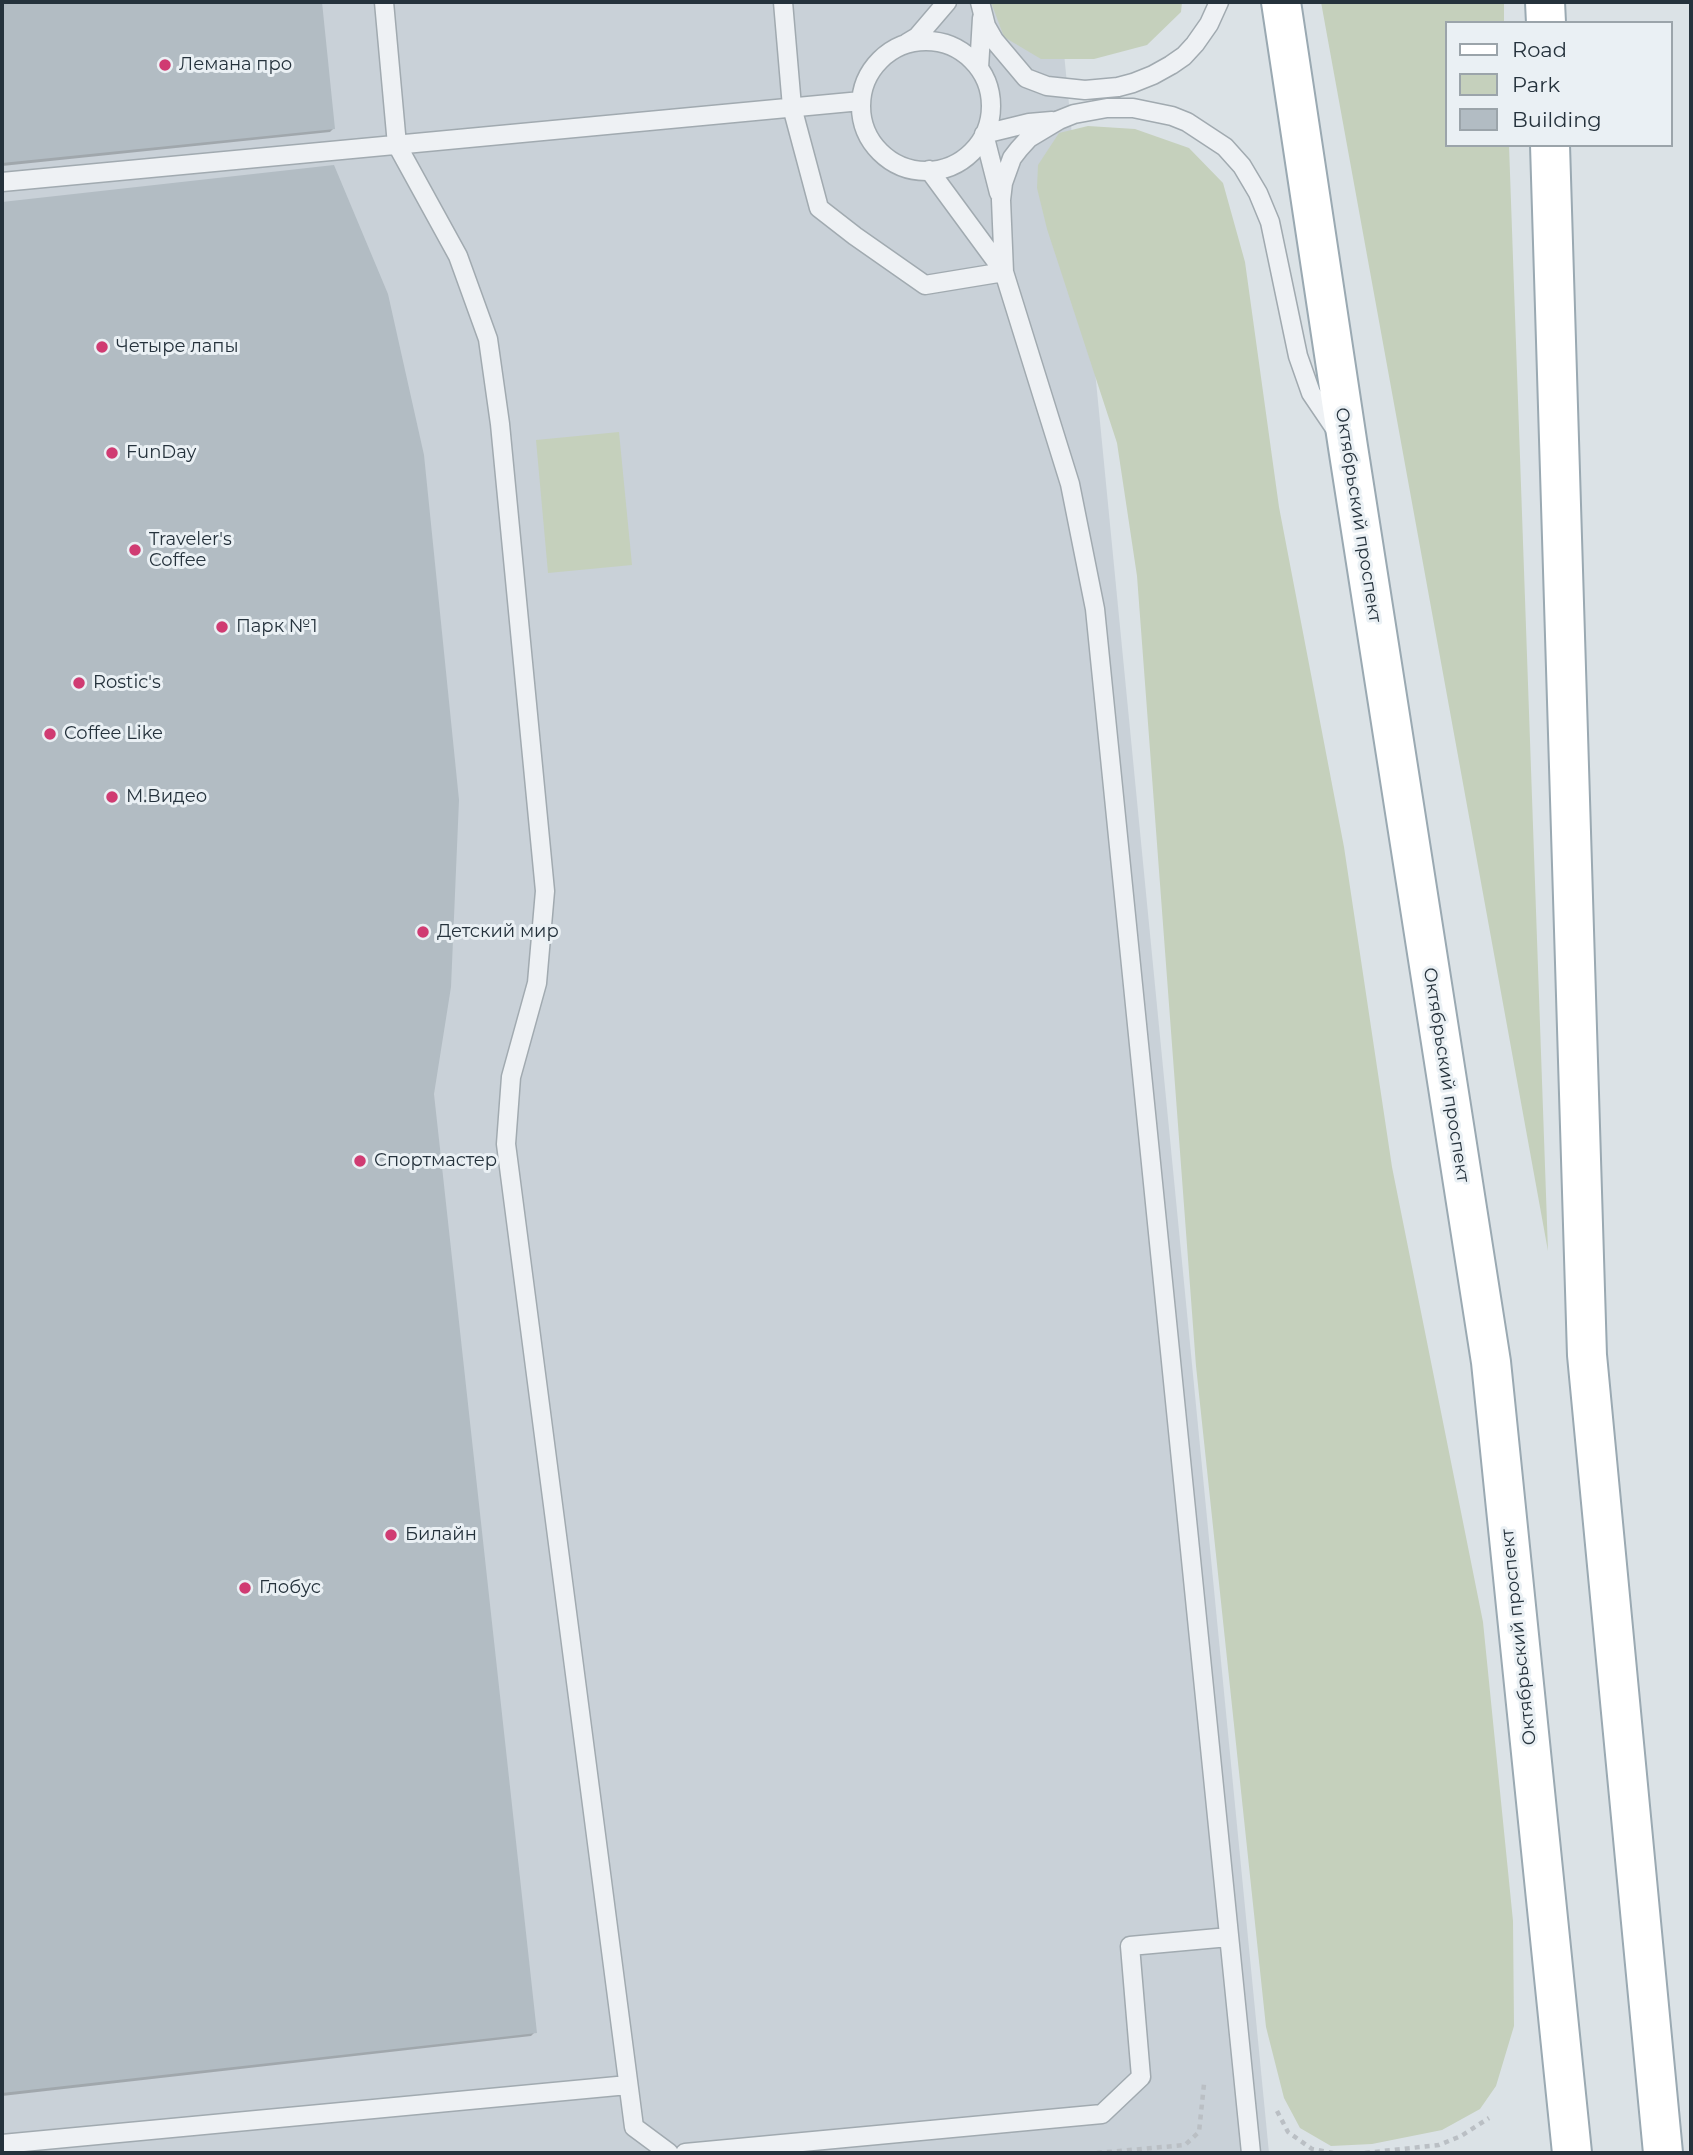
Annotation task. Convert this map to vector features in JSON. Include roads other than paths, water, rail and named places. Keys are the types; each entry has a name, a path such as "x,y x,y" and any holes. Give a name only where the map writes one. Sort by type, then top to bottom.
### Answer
{"main road":[{"name":"Октябрьский проспект","path":"1281,2 1491,1362 1572,2153"},
{"path":"1545,2 1546,21"},
{"path":"1550,147 1587,1355 1663,2153"}],"lane":[{"path":"384,2 397,145 458,256 488,339 500,424 545,891 537,983 511,1077 506,1144 634,2127 669,2153"},
{"path":"783,2 792,107 819,208 925,285 1004,272"},
{"path":"947,2 917,37 891,51 873,68 865,83 860,107 866,131 879,151 906,168 929,170 955,164 975,148 985,134 990,118 991,100 979,61 981,8"},
{"path":"981,8 994,40 1027,78 1047,86 1085,90 1126,85 1153,75 1184,56 1209,24 1219,2"},
{"path":"906,43 932,41 958,49 979,61 1010,61"},
{"path":"2,182 861,101"},
{"path":"985,134 1029,123 1059,120 1091,110 1133,108 1186,122 1225,147 1242,166 1258,193 1270,222 1298,356 1311,393 1348,447"},
{"path":"1059,120 1029,138 1012,158 1003,183 1001,200 1004,272 1070,484 1094,609 1251,2153"},
{"path":"985,134 1001,200"},
{"path":"929,170 1004,272"},
{"path":"685,2153 1101,2114 1141,2077 1130,1945 1229,1937"},
{"path":"2,2144 628,2085"}],"place":[{"name":"Лемана про","path":"165,65"},
{"name":"Четыре лапы","path":"102,347"},
{"name":"FunDay","path":"112,453"},
{"name":"Traveler's Coffee","path":"135,550"},
{"name":"Парк №1","path":"222,627"},
{"name":"Rostic's","path":"79,683"},
{"name":"Coffee Like","path":"50,734"},
{"name":"М.Видео","path":"112,797"},
{"name":"Детский мир","path":"423,932"},
{"name":"Спортмастер","path":"360,1161"},
{"name":"Билайн","path":"391,1535"},
{"name":"Глобус","path":"245,1588"}]}
